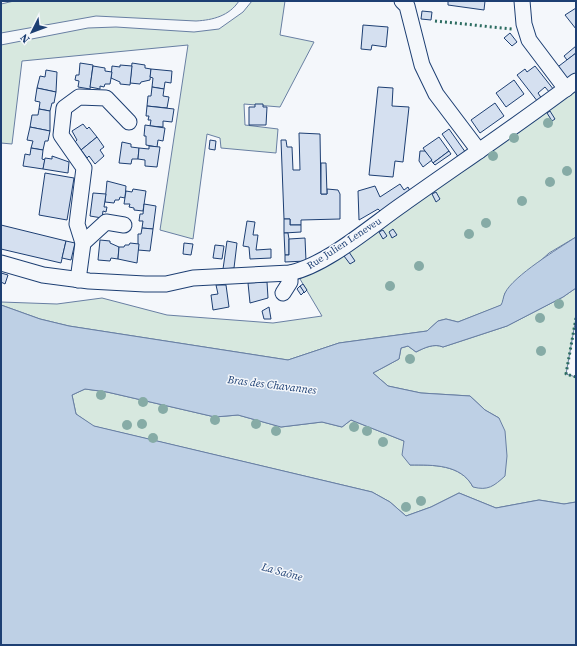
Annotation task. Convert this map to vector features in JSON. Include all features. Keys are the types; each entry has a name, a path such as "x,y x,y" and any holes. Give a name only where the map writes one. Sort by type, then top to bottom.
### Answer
{"street":[{"path":"402,1 407,6 422,65 436,94 479,151"},
{"path":"522,1 524,24 529,40 571,85"},
{"name":"Rue Julien Leneveu","path":"1,263 43,275 78,280 159,284 193,278 290,273 302,270 316,264 571,85"},
{"path":"78,280 83,243 78,224 84,168 61,135 64,108 79,96 106,98 129,122"},
{"path":"83,243 106,222 124,226"},
{"path":"283,293 290,282 290,273"}],"shaded area":[{"path":"14,1 239,1 225,14 214,18 196,21 96,16 1,33 1,4"},
{"path":"252,1 285,1 280,35 314,42 280,107 244,104 245,125 278,129 276,153 221,148 220,138 207,134 193,239 160,230 188,45 22,61 12,144 1,143 1,45 88,28 116,27 194,32 219,29 243,12"},
{"path":"573,88 576,91 576,237 549,253 505,293 502,305 458,322 446,319 438,321 427,331 339,343 288,360 69,326 40,319 1,305 1,302 57,304 102,298 167,315 273,323 322,316 300,279"},
{"path":"576,288 576,318 566,374 576,377 576,502 564,504 539,500 496,508 459,493 431,507 406,516 390,502 372,492 93,426 76,414 72,395 85,389 107,392 215,417 238,415 281,427 322,422 342,427 351,420 404,441 410,465 446,467 468,479 473,487 499,418 485,410 470,396 421,393 388,386 373,373 399,359 401,348 408,346 416,352 433,346 443,347 507,326 563,297"}],"water":[{"path":"576,237 576,288 563,297 507,326 443,347 433,346 416,352 408,346 401,348 399,359 373,373 388,386 421,393 470,396 485,410 499,418 505,431 507,456 505,476 494,485 487,488 473,487 468,479 446,467 410,465 402,455 404,441 351,420 342,427 322,422 281,427 238,415 215,417 107,392 85,389 72,395 76,414 94,426 372,492 390,502 406,516 431,507 459,493 496,508 539,500 564,504 576,502 576,645 1,645 1,305 40,319 69,326 288,360 339,343 427,331 438,321 446,319 458,322 501,305 505,293 517,279 548,255"}],"building":[{"path":"448,1 485,1 484,10 448,5"},
{"path":"576,8 576,29 565,15"},
{"path":"422,11 432,12 431,20 421,19"},
{"path":"363,25 388,27 386,47 372,45 371,50 361,49"},
{"path":"510,33 517,42 512,46 504,38"},
{"path":"576,46 576,53 567,60 564,56"},
{"path":"576,53 576,74 565,82 555,69"},
{"path":"80,63 93,65 90,89 78,87 79,81 75,80 76,75 79,75"},
{"path":"132,63 145,65 145,68 151,69 150,80 141,82 140,84 130,83"},
{"path":"120,65 132,66 130,85 120,84 120,82 111,78 112,66 120,67"},
{"path":"93,66 105,68 105,71 112,72 110,84 105,84 104,87 100,86 100,89 90,87"},
{"path":"535,66 554,90 550,93 545,87 538,93 542,99 538,102 517,75 525,69 527,72"},
{"path":"151,69 172,71 171,83 165,82 164,89 152,87 153,78 150,77"},
{"path":"46,70 57,72 56,92 37,88 40,76 45,77"},
{"path":"514,80 524,94 506,107 496,93"},
{"path":"152,87 164,89 163,96 169,97 167,108 147,106 148,96 151,96"},
{"path":"378,87 393,88 392,106 409,107 403,162 395,161 393,177 369,175"},
{"path":"37,88 56,92 54,103 52,103 50,111 39,109 40,102 35,101"},
{"path":"495,103 504,116 480,133 471,120"},
{"path":"255,104 263,104 263,107 267,107 266,125 249,125 249,107 255,107"},
{"path":"147,106 174,109 172,122 163,121 163,127 150,126 151,120 148,120 149,116 146,116"},
{"path":"39,109 50,111 50,131 30,127 32,115 38,115"},
{"path":"550,111 555,119 552,121 547,113"},
{"path":"83,124 87,129 89,127 97,137 81,150 75,142 77,140 72,131"},
{"path":"145,125 165,128 163,141 158,140 157,147 146,145 146,136 144,136"},
{"path":"30,127 50,131 48,141 45,141 43,150 31,148 33,141 27,140"},
{"path":"449,129 466,153 459,158 442,134"},
{"path":"299,133 320,134 321,194 327,194 327,189 338,190 340,194 340,219 301,220 301,225 290,225 290,219 284,219 281,140 286,140 287,147 292,147 293,170 300,170"},
{"path":"97,137 104,147 100,150 104,156 95,164 89,156 87,158 81,150"},
{"path":"439,137 449,151 433,163 423,148"},
{"path":"210,140 216,141 215,150 209,149"},
{"path":"122,142 131,144 131,147 139,148 138,159 132,159 131,164 119,163"},
{"path":"149,146 160,147 157,167 145,166 145,160 138,159 139,148 149,149"},
{"path":"31,148 43,150 42,159 45,160 43,169 23,166 25,154 30,155"},
{"path":"420,151 425,151 432,160 423,167 419,161"},
{"path":"449,151 451,154 435,165 433,163"},
{"path":"52,156 69,162 68,173 43,169 45,158 52,159"},
{"path":"321,163 326,163 327,194 321,194"},
{"path":"45,173 74,178 67,220 39,215"},
{"path":"107,181 126,186 125,198 120,197 119,200 115,200 114,203 105,202"},
{"path":"400,184 404,190 408,187 411,193 382,213 378,209 359,220 358,191 375,186 380,197"},
{"path":"133,189 146,191 143,211 134,210 134,208 129,207 130,204 124,204 126,191 132,192"},
{"path":"436,192 440,199 436,202 432,194"},
{"path":"93,193 106,194 104,207 107,207 106,212 103,211 102,218 90,216"},
{"path":"144,204 156,206 153,229 142,228 143,221 139,221 140,214 143,214"},
{"path":"284,219 290,219 290,225 301,225 301,232 284,233"},
{"path":"247,221 255,222 253,235 258,235 256,250 271,249 271,258 250,259 249,247 243,246"},
{"path":"1,225 66,241 61,263 1,249"},
{"path":"142,228 153,229 150,251 138,250 138,234 141,234"},
{"path":"393,229 397,235 392,238 389,232"},
{"path":"383,230 387,236 383,239 379,232"},
{"path":"284,233 288,233 289,255 285,255"},
{"path":"305,238 306,261 285,262 285,255 289,255 289,239"},
{"path":"100,240 110,241 110,243 119,247 118,259 111,258 110,261 98,260"},
{"path":"66,241 75,243 71,260 62,258"},
{"path":"227,241 237,243 234,268 223,269"},
{"path":"130,243 139,244 137,263 118,259 119,247 124,247"},
{"path":"184,243 193,244 191,255 183,254"},
{"path":"215,245 224,246 222,259 213,258"},
{"path":"349,252 355,261 350,264 344,256"},
{"path":"1,273 8,275 5,284 1,282"},
{"path":"267,282 268,298 250,303 248,283"},
{"path":"303,284 307,290 304,293 300,286"},
{"path":"216,285 226,285 229,307 213,310 211,295 218,294"},
{"path":"300,286 304,292 301,295 297,289"},
{"path":"269,307 271,319 264,319 262,311"}],"hedge":[{"path":"435,21 512,29"},
{"path":"576,318 566,374 576,377"}],"water label":[{"name":"Bras des Chavannes","path":"272,385"},
{"name":"La Saône","path":"282,572"}]}
